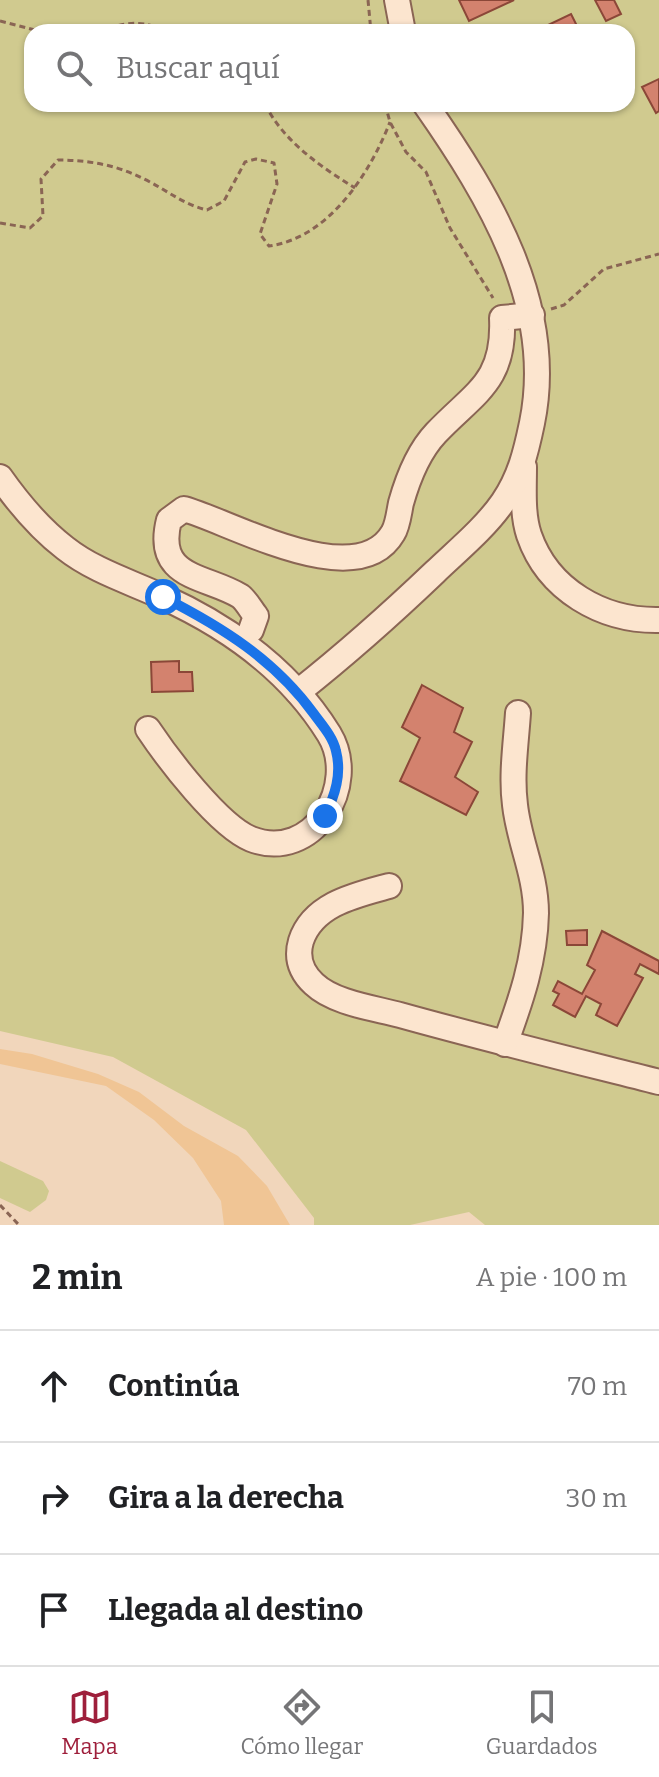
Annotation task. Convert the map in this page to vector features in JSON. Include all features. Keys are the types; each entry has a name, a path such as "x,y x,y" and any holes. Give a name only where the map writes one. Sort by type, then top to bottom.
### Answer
{"street":[{"path":"397,0 402,24"},
{"path":"431,112 466,162 506,238 532,315 540,385 524,465 528,532 551,575 592,607 622,617 659,620"},
{"path":"251,630 256,616 241,597 184,574 171,557 165,537 169,520 184,509 217,518 266,542 312,555 351,556 379,548 393,533 409,478 434,434 486,386 499,364 502,318 532,315"},
{"path":"298,692 363,639 478,531 502,502 524,465"},
{"path":"0,477 30,517 67,550 210,621 248,645 298,692 336,749 338,778 325,816 305,836 291,842 260,842 238,830 185,779 148,729"},
{"path":"505,1044 525,990 534,950 536,911 532,868 515,804 518,713"},
{"path":"389,886 360,893 326,909 306,925 299,947 301,968 316,986 347,1000 659,1082"}],"path":[{"path":"368,0 370,24"},
{"path":"0,21 24,27"},
{"path":"115,24 124,21 143,24"},
{"path":"269,112 296,144 355,188"},
{"path":"387,112 406,152 426,172 450,228 489,286 502,318"},
{"path":"0,223 30,228 43,216 41,179 58,160 91,160 143,178 185,205 207,210 224,201 245,162 256,159 274,163 277,184 260,234 269,246 286,244 312,229 355,188 375,160 390,122"},
{"path":"532,315 564,305 604,269 659,254"},
{"path":"0,1205 19,1225"}],"shaded area":[{"path":"0,0 659,0 659,1225 485,1225 469,1212 410,1225 314,1225 314,1218 246,1130 113,1057 0,1031"},
{"path":"0,1161 43,1181 49,1191 46,1200 30,1212 0,1198"}],"sand":[{"path":"0,1049 32,1054 98,1074 139,1092 184,1126 238,1156 267,1186 290,1225 224,1225 221,1201 193,1158 154,1120 106,1086 0,1064"}],"building":[{"path":"459,0 514,0 469,21"},
{"path":"595,0 614,0 621,14 606,21"},
{"path":"571,14 576,24 550,24"},
{"path":"659,79 659,111 656,113 642,87"},
{"path":"179,661 179,672 192,672 193,691 152,692 151,662"},
{"path":"422,685 463,708 454,732 472,742 455,777 478,792 466,815 400,781 420,738 402,727"},
{"path":"587,930 587,945 567,945 566,931"},
{"path":"602,931 659,961 659,974 640,964 635,974 643,978 617,1026 596,1015 601,1004 586,996 575,1017 553,1005 559,994 553,991 558,981 582,994 595,970 587,965"}],"route":[{"path":"163,597 248,645 298,692 336,749 338,778 334,798 325,816"}]}
